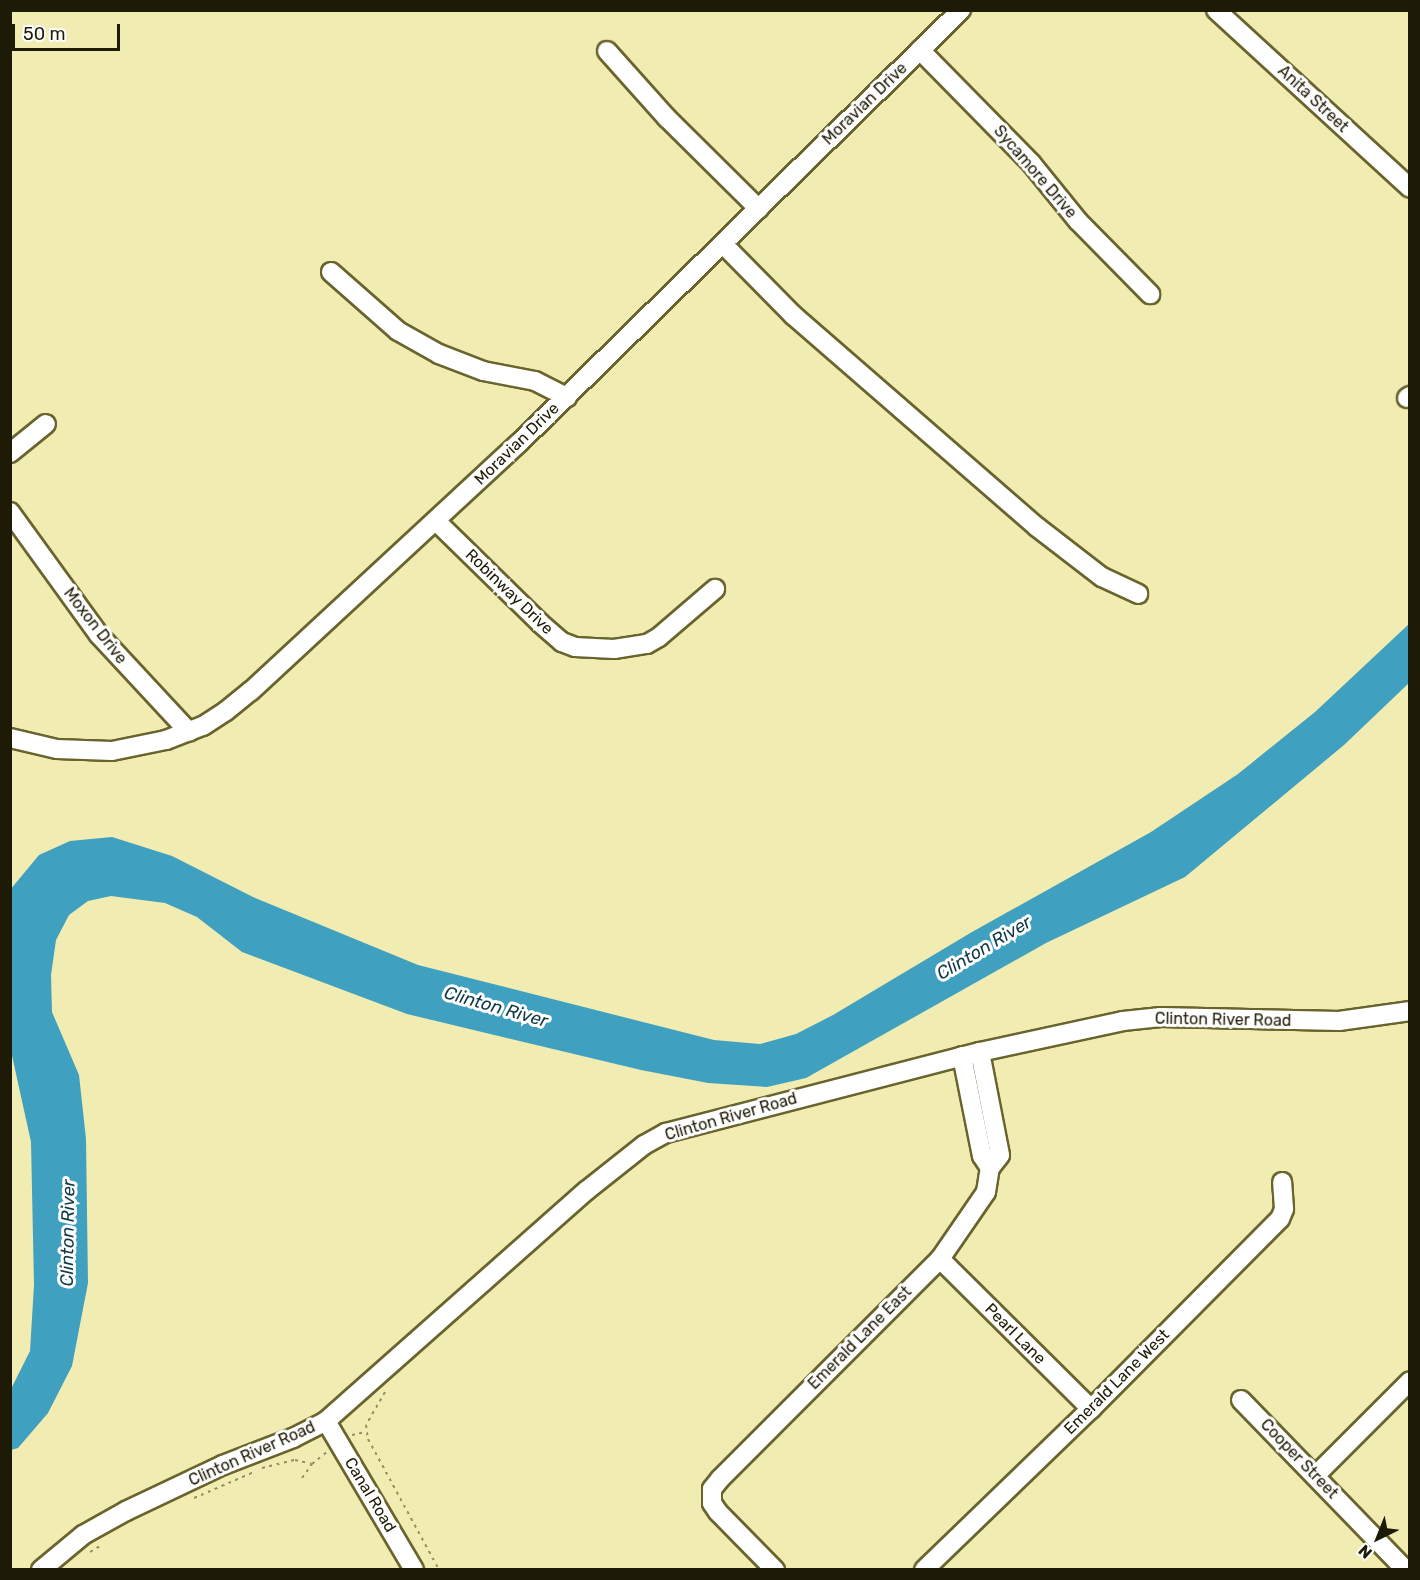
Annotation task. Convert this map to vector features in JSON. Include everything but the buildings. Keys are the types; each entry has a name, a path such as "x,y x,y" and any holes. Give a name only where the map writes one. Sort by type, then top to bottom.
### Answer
{"street":[{"name":"Moravian Drive","path":"10,738 57,749 112,751 166,740 189,732 226,711 251,692 567,397 961,10"},
{"name":"Anita Street","path":"1216,10 1410,188"},
{"name":"Sycamore Drive","path":"920,50 1031,163 1078,221 1150,294"},
{"path":"607,51 668,118 759,209"},
{"path":"723,244 793,315 1037,527 1102,577 1138,594"},
{"path":"331,272 398,331 439,354 483,371 535,381 567,397"},
{"path":"10,453 46,424"},
{"name":"Moxon Drive","path":"10,512 99,635 189,732"},
{"name":"Robinway Drive","path":"436,520 540,623 562,642 575,647 614,649 647,644 659,637 715,589"},
{"name":"Clinton River Road","path":"41,1569 83,1535 126,1511 224,1465 293,1438 326,1421 586,1191 644,1145 677,1130 962,1056 1142,1019 1201,1017 1339,1021 1410,1011"},
{"name":"Emerald Lane East","path":"775,1569 718,1512 710,1494 720,1479 940,1259 986,1192 990,1168 1000,1155 980,1052"},
{"path":"962,1056 982,1156 990,1168"},
{"name":"Emerald Lane West","path":"924,1569 1091,1409 1280,1218 1284,1209 1282,1182"},
{"name":"Pearl Lane","path":"940,1259 1091,1409"},
{"path":"1316,1476 1410,1381"},
{"name":"Cooper Street","path":"1241,1400 1406,1569"},
{"name":"Canal Road","path":"326,1421 414,1569"}],"path":[{"path":"391,1384 370,1415 366,1432 439,1569"},
{"path":"354,1434 366,1432"},
{"path":"302,1478 312,1464 325,1454"},
{"path":"190,1500 261,1469 295,1460 312,1464"},
{"path":"89,1553 108,1540"}],"water":[{"name":"Clinton River","path":"1409,624 1409,683 1344,745 1185,877 1046,943 806,1078 767,1087 708,1083 641,1070 407,1014 242,952 197,917 165,903 111,896 88,901 69,915 56,940 51,975 52,1012 79,1075 86,1139 88,1283 72,1366 48,1413 18,1448 11,1450 11,1389 30,1351 34,1285 31,1142 11,1051 10,890 39,855 70,841 112,837 172,856 253,897 418,965 714,1040 760,1044 796,1034 833,1015 972,932 1151,832 1238,774 1315,712"}]}
